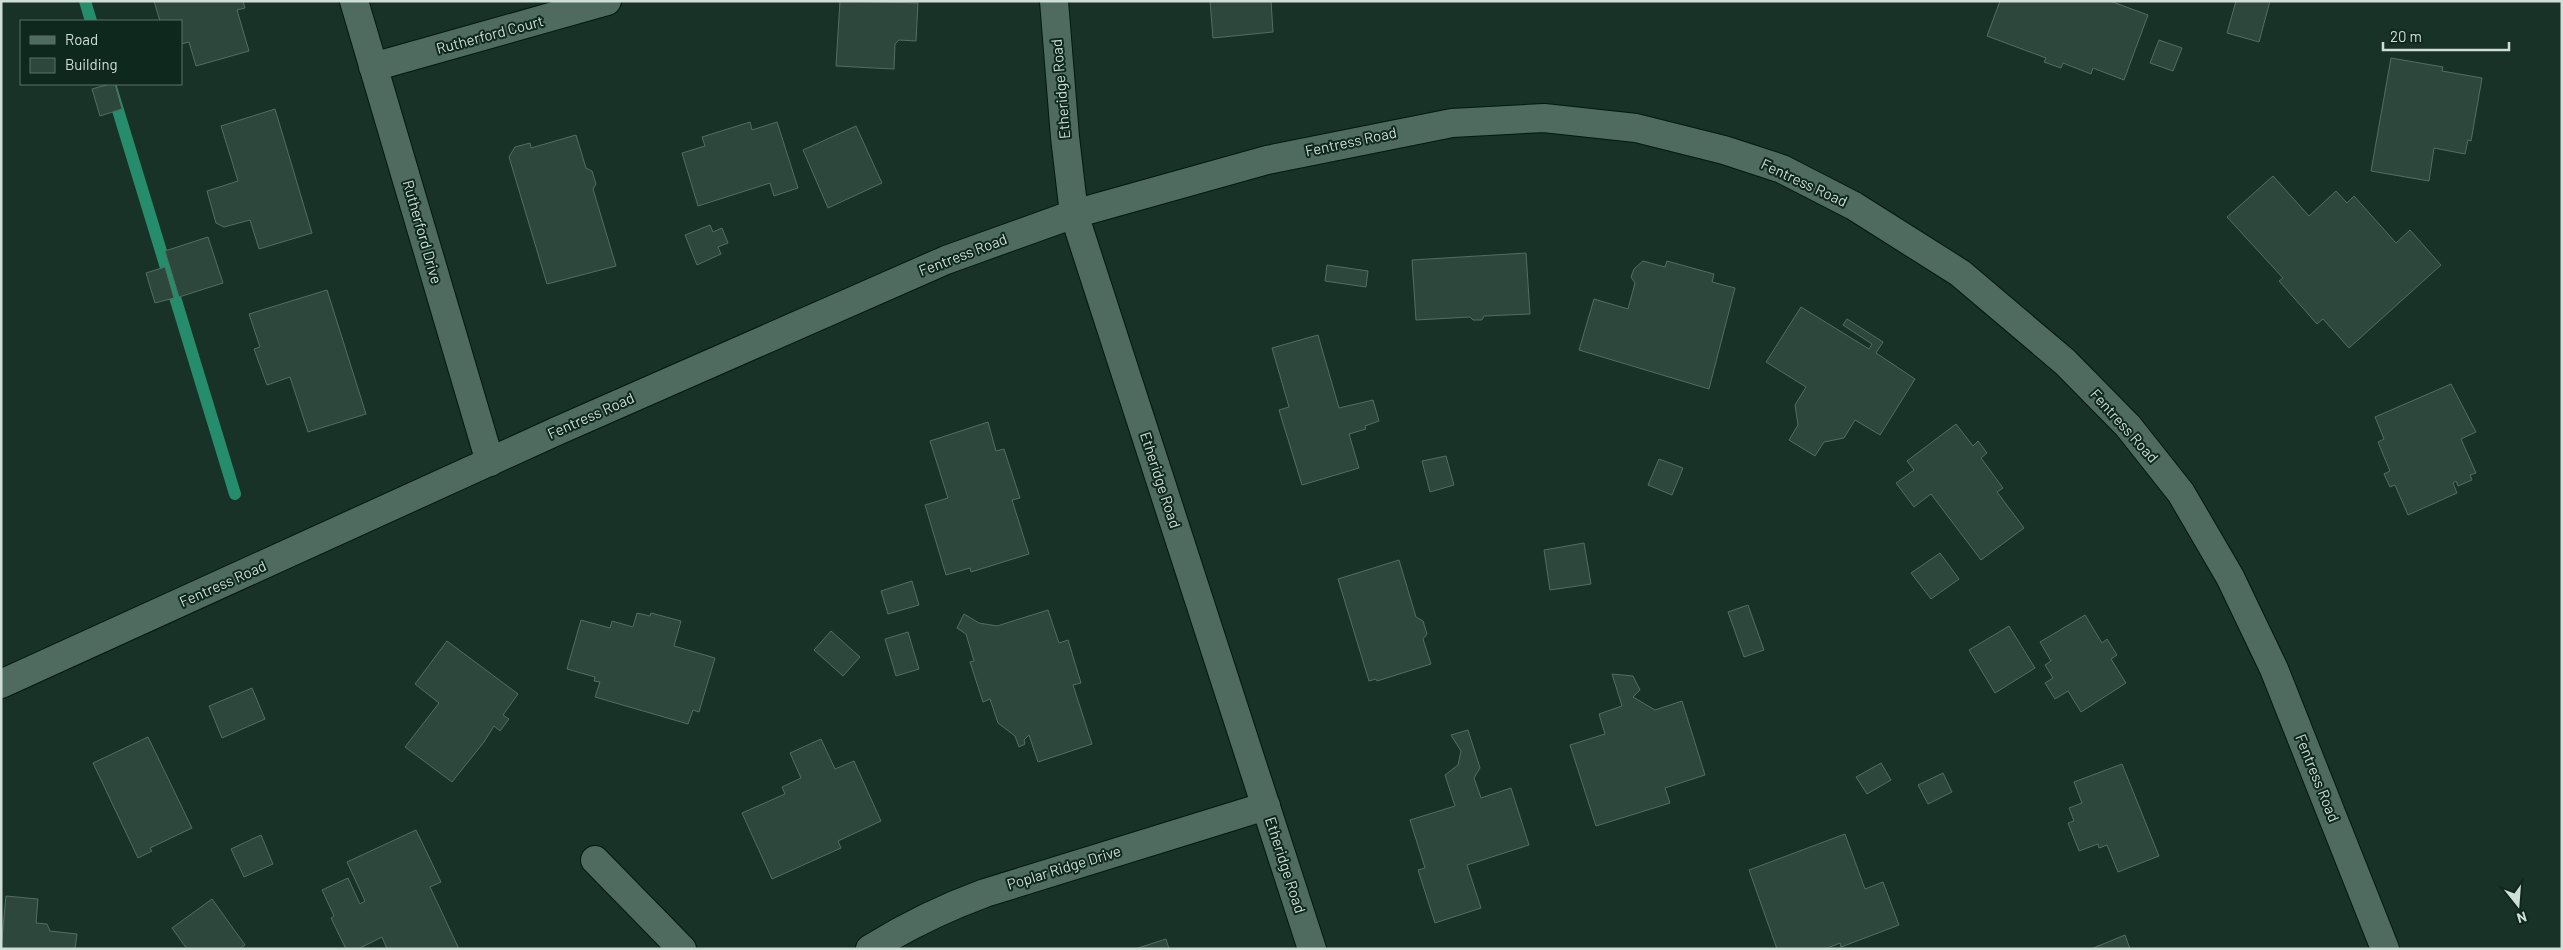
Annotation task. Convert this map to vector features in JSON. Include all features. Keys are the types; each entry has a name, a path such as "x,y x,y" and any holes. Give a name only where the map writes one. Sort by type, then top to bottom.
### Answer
{"street":[{"name":"Rutherford Drive","path":"354,1 490,462"},
{"name":"Rutherford Court","path":"373,67 608,1"},
{"name":"Etheridge Road","path":"1054,1 1065,137 1074,214 1312,949"},
{"name":"Fentress Road","path":"1,684 490,462 946,260 1074,214 1266,160 1355,140 1452,123 1544,118 1636,128 1724,150 1782,169 1854,206 1960,273 2065,362 2128,426 2181,493 2230,577 2274,669 2385,949"},
{"name":"Poplar Ridge Drive","path":"870,949 919,921 985,893 1266,806"},
{"path":"595,860 682,949"}],"building":[{"path":"154,1 243,1 245,8 237,10 249,51 196,66 189,42 182,44 182,20 160,20"},
{"path":"840,1 918,3 916,41 899,40 895,44 894,69 836,66"},
{"path":"1210,1 1271,1 1273,32 1213,38"},
{"path":"2000,1 2110,1 2148,15 2124,80 2093,68 2091,74 2063,63 2061,68 2044,62 2046,58 1987,36"},
{"path":"2236,1 2270,1 2259,42 2227,33"},
{"path":"2159,40 2182,48 2173,71 2150,63"},
{"path":"2391,58 2443,67 2442,71 2482,78 2471,141 2468,140 2465,154 2434,148 2429,181 2371,171"},
{"path":"106,85 115,85 122,109 100,116 92,89"},
{"path":"275,109 312,233 259,249 250,220 224,227 216,223 207,191 238,181 221,126"},
{"path":"750,122 752,130 777,122 798,188 774,196 770,183 698,206 682,153 705,146 702,137"},
{"path":"856,126 882,183 828,208 803,150"},
{"path":"576,135 586,168 592,171 596,184 593,189 616,266 547,284 509,157 515,147 530,143 531,148"},
{"path":"2273,176 2309,216 2336,191 2347,203 2354,196 2396,243 2410,230 2441,265 2349,348 2323,319 2317,324 2279,281 2283,278 2227,217"},
{"path":"710,225 713,232 722,228 728,243 718,247 721,254 697,265 685,235"},
{"path":"208,237 223,283 179,297 165,251"},
{"path":"1526,253 1530,314 1484,316 1482,320 1473,320 1470,317 1416,320 1412,260"},
{"path":"1643,261 1665,267 1667,261 1714,274 1712,282 1735,288 1709,389 1579,350 1594,299 1628,309 1635,283 1631,277 1634,269"},
{"path":"1327,265 1368,271 1366,287 1325,281"},
{"path":"165,267 174,298 155,303 146,273"},
{"path":"327,290 366,414 308,432 290,377 267,385 254,349 260,347 249,314"},
{"path":"1801,307 1869,349 1872,344 1843,325 1847,319 1883,342 1876,353 1915,379 1880,435 1855,420 1844,438 1824,442 1815,456 1789,440 1798,425 1795,405 1806,387 1766,362"},
{"path":"1318,335 1339,408 1373,400 1379,421 1365,426 1366,429 1349,434 1359,468 1302,485 1279,410 1289,407 1272,348"},
{"path":"2451,384 2476,432 2461,439 2476,473 2470,475 2472,480 2458,486 2456,481 2453,483 2457,493 2408,515 2395,485 2390,487 2384,474 2390,471 2378,442 2384,439 2375,417"},
{"path":"988,422 996,451 1004,449 1020,498 1012,500 1029,554 971,572 970,568 946,575 925,505 948,498 930,441"},
{"path":"1956,424 1973,446 1978,441 1987,453 1981,458 2003,488 1997,492 2024,528 1981,560 1931,494 1914,507 1896,483 1914,470 1907,461"},
{"path":"1446,456 1454,485 1430,492 1422,461"},
{"path":"1659,459 1683,468 1672,495 1648,485"},
{"path":"1584,543 1591,584 1550,590 1544,550"},
{"path":"1940,553 1959,579 1931,599 1911,573"},
{"path":"1399,560 1416,617 1423,621 1427,634 1423,639 1431,664 1377,681 1376,679 1369,681 1338,579"},
{"path":"912,581 919,605 888,614 881,591"},
{"path":"1748,605 1764,650 1744,657 1728,612"},
{"path":"1048,610 1059,643 1068,640 1081,683 1073,685 1092,744 1038,762 1029,735 1024,740 1025,744 1019,747 1015,736 998,723 990,699 983,702 970,662 974,661 966,634 957,628 964,614 979,623 997,626"},
{"path":"637,613 650,616 651,613 681,621 674,646 715,658 699,712 693,710 688,724 595,697 600,682 594,681 595,677 567,669 581,620 610,628 612,621 633,627"},
{"path":"2085,615 2102,643 2107,639 2117,655 2111,659 2126,683 2081,712 2068,691 2055,699 2045,683 2053,678 2045,665 2051,661 2040,642"},
{"path":"2009,626 2035,668 1995,693 1969,650"},
{"path":"831,631 860,657 843,676 814,650"},
{"path":"908,632 919,669 896,676 885,639"},
{"path":"447,641 518,694 503,715 509,719 500,731 494,726 484,742 452,782 405,747 439,703 415,684"},
{"path":"1612,674 1633,676 1640,690 1633,697 1655,710 1682,701 1705,775 1665,788 1670,803 1596,826 1570,745 1605,734 1599,714 1622,706"},
{"path":"252,688 265,719 222,738 209,706"},
{"path":"1468,730 1480,768 1474,778 1481,798 1511,788 1529,845 1467,865 1481,908 1435,923 1418,870 1425,868 1410,820 1455,806 1445,775 1458,765 1461,751 1451,735"},
{"path":"148,737 192,828 150,848 152,851 138,858 93,763"},
{"path":"821,739 835,769 854,761 881,821 838,841 841,848 772,879 742,813 785,794 782,787 801,778 790,753"},
{"path":"1881,763 1891,780 1867,794 1856,777"},
{"path":"2122,764 2159,856 2118,872 2107,845 2099,848 2098,844 2079,851 2068,823 2074,821 2069,808 2082,803 2074,782"},
{"path":"1943,773 1952,792 1928,804 1918,785"},
{"path":"416,830 441,882 430,887 459,949 387,949 382,937 358,949 346,949 331,918 334,916 322,890 348,878 360,904 365,901 347,862"},
{"path":"1845,834 1865,889 1883,882 1899,925 1841,947 1840,943 1825,949 1777,949 1749,870"},
{"path":"261,835 273,864 244,877 231,849"},
{"path":"6,896 38,899 36,923 47,924 50,931 77,934 75,949 1,949"},
{"path":"212,899 245,945 240,949 187,949 172,928"},
{"path":"2125,935 2130,949 2091,949"},
{"path":"1166,939 1169,949 1135,949"}],"waterway":[{"path":"85,1 91,20"},
{"path":"110,85 235,494"}]}
